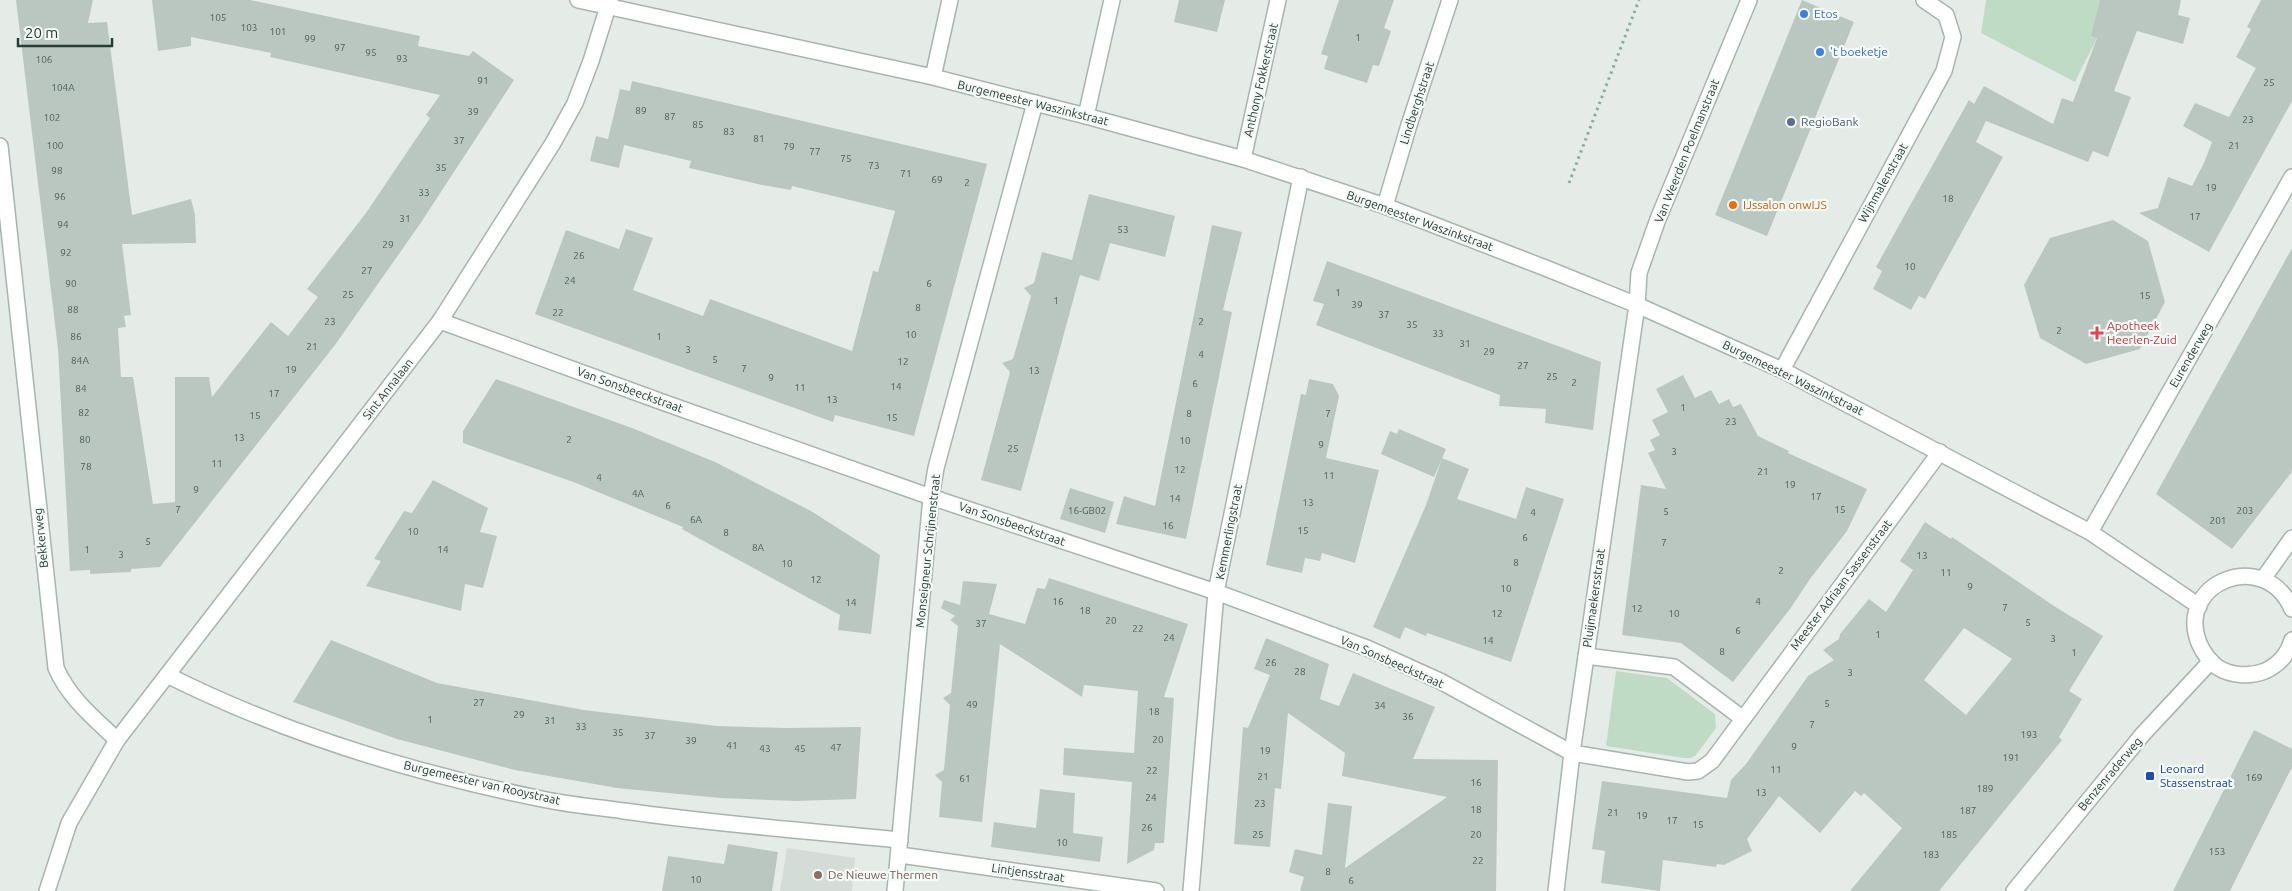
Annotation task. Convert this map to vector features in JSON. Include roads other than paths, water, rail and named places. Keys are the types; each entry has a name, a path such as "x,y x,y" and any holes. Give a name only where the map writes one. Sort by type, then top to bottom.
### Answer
{"street":[{"name":"Burgemeester Waszinkstraat","path":"578,0 609,3 932,77 1086,116 1243,159 1385,206 1548,268 1637,305 1782,370 2090,532 2199,606"},
{"path":"932,77 950,0"},
{"path":"1086,116 1112,0"},
{"name":"Anthony Fokkerstraat","path":"1243,159 1278,0"},
{"name":"Lindberghstraat","path":"1385,206 1450,0"},
{"name":"Van Weerden Poelmanstraat","path":"1637,305 1639,273 1658,219 1749,0"},
{"name":"Wijnmalenstraat","path":"1782,370 1944,71 1953,36 1942,4 1924,0"},
{"name":"Sint Annalaan","path":"117,740 440,321 553,143 575,103 591,61 609,3"},
{"name":"Monseigneur Schrijnenstraat","path":"895,891 931,497 936,468 1035,103"},
{"name":"Bekkerweg","path":"0,146 56,668 63,684 78,702 117,740"},
{"name":"Kemmerlingstraat","path":"1190,891 1216,592 1301,177"},
{"name":"Eurenderweg","path":"2090,532 2292,177"},
{"name":"Pluijmaekersstraat","path":"1556,891 1572,753 1637,305"},
{"name":"Van Sonsbeeckstraat","path":"440,321 931,497 1216,592 1367,648 1424,674 1572,753"},
{"name":"Meester Adriaan Sassenstraat","path":"1572,753 1688,772 1698,771 1712,761 1940,452"},
{"path":"2264,579 2292,538"},
{"path":"2292,610 2282,592 2264,579 2238,576 2226,579 2205,595 2199,606 2195,621 2196,636 2202,650 2211,662 2226,671 2242,675 2251,675 2275,665 2287,652 2292,643"},
{"path":"1586,656 1674,667 1742,718"},
{"name":"Benzenraderweg","path":"2014,891 2144,734 2211,662"},
{"name":"Burgemeester van Rooystraat","path":"167,675 238,709 314,738 426,771 543,800 900,848"},
{"path":"47,891 69,823 117,740"},
{"name":"Lintjensstraat","path":"900,848 1156,891"}],"place":[{"name":"Etos","path":"1804,14"},
{"name":"'t boeketje","path":"1820,52"},
{"name":"RegioBank","path":"1791,122"},
{"name":"IJssalon onwIJS","path":"1733,205"},
{"name":"Apotheek Heerlen-Zuid","path":"2097,333"},
{"name":"Leonard Stassenstraat","path":"2150,776"},
{"name":"De Nieuwe Thermen","path":"818,875"}]}
